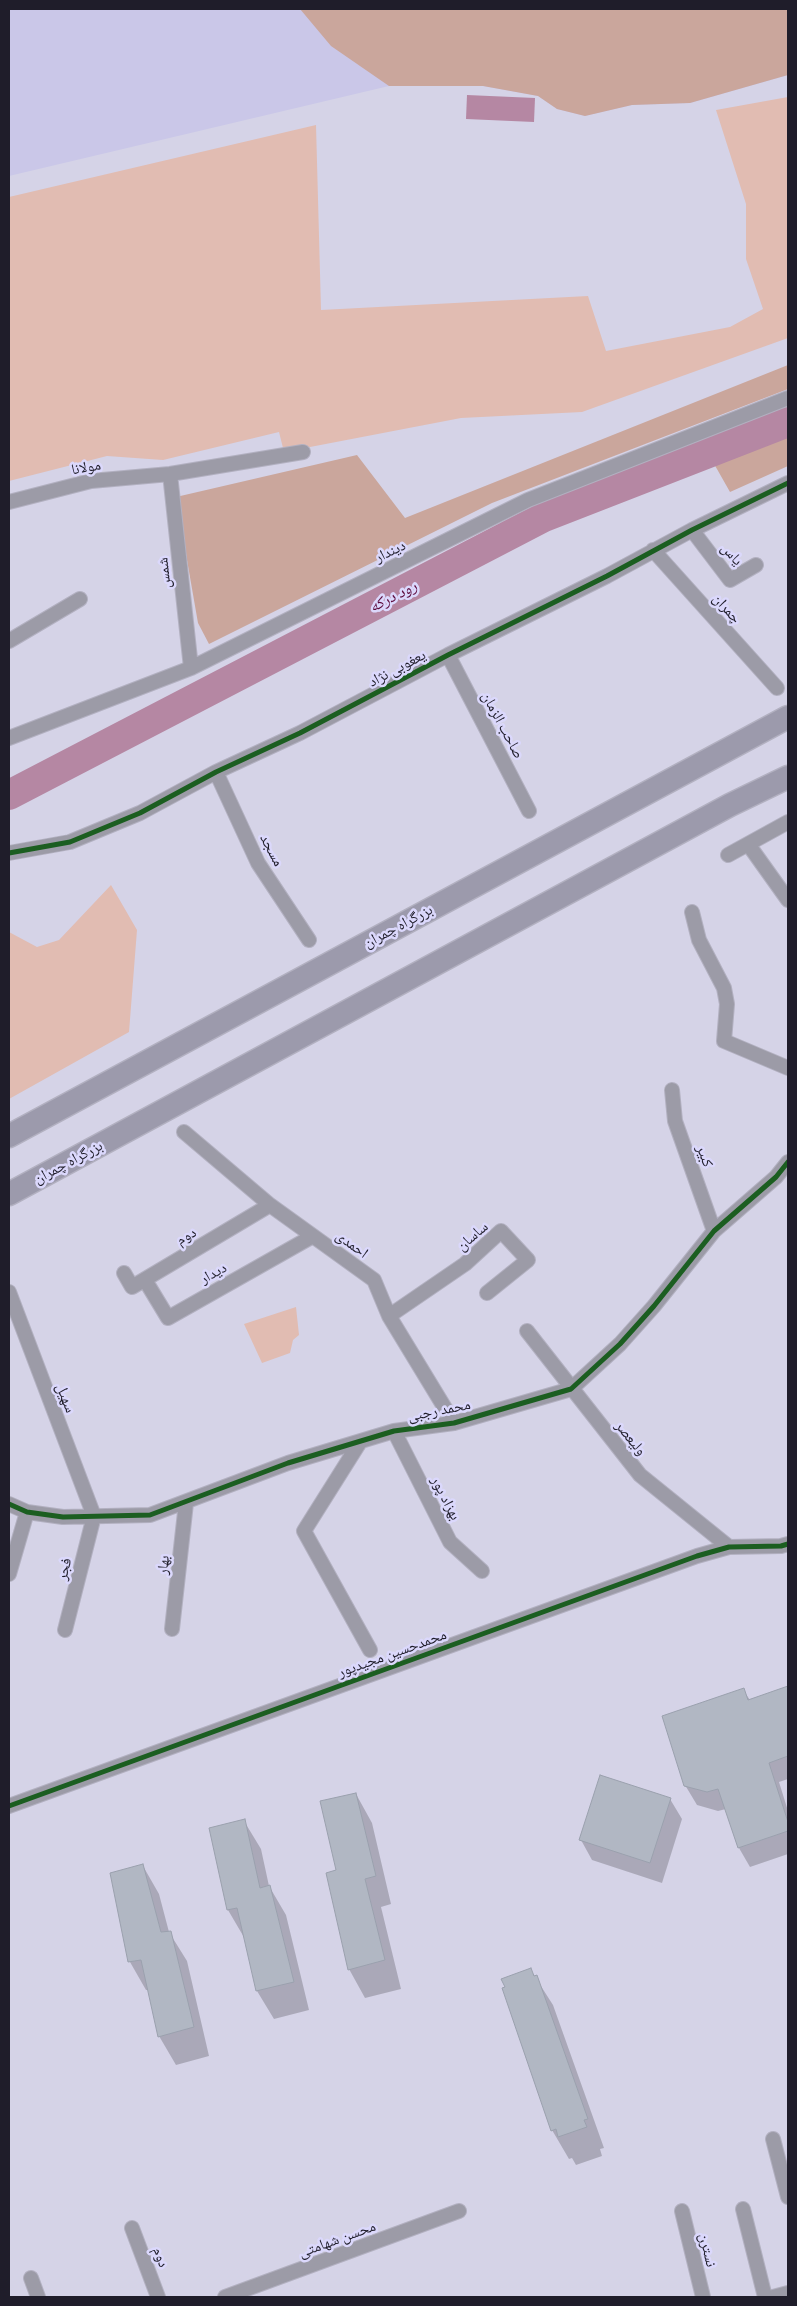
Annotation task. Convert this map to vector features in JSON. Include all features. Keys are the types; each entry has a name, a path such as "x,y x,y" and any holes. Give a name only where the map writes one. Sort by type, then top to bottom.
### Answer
{"highway":[{"name":"بزرگراه چمران","path":"9,1136 788,717"},
{"name":"بزرگراه چمران","path":"9,1194 730,805 788,777"}],"street":[{"name":"دیندار","path":"9,738 191,668 528,500 788,398"},
{"name":"مولانا","path":"9,502 91,481 170,474 303,452"},
{"name":"شمس","path":"170,474 191,668"},
{"name":"یعغوبی نژاد","path":"9,853 70,842 140,813 216,772 300,733 448,655 607,576 692,530 788,483"},
{"name":"یاس","path":"692,530 730,580 756,566"},
{"name":"چمران","path":"653,550 777,688"},
{"path":"9,641 80,599"},
{"name":"صاحب الزمان","path":"448,655 529,810"},
{"name":"مسجد","path":"216,772 258,863 309,940"},
{"path":"728,855 788,822"},
{"path":"748,844 788,900"},
{"path":"692,912 699,940 724,988 727,1004 724,1041 788,1068"},
{"name":"کبیر","path":"672,1090 675,1121 714,1231"},
{"name":"احمدی","path":"184,1132 270,1205 374,1280 389,1316 454,1423"},
{"name":"محمد رجبی","path":"9,1504 27,1512 63,1517 150,1515 288,1463 394,1431 454,1423 571,1389 620,1344 714,1231 776,1177 788,1162"},
{"name":"دوم","path":"145,1280 270,1205"},
{"name":"ساسان","path":"389,1316 465,1264 501,1231 528,1260 487,1293"},
{"name":"دیدار","path":"145,1280 168,1318 313,1236"},
{"path":"124,1273 132,1287 145,1280"},
{"name":"سهیل","path":"9,1292 94,1516"},
{"name":"ولیعصر","path":"527,1331 640,1475 729,1547"},
{"name":"بهزاد پور","path":"394,1431 450,1542 482,1570"},
{"path":"360,1442 304,1532 370,1650"},
{"name":"بهار","path":"172,1630 186,1503"},
{"path":"9,1574 27,1512"},
{"name":"فجر","path":"65,1630 94,1516"},
{"name":"محمدحسین مجیدپور","path":"9,1806 697,1556 729,1547 781,1546 788,1544"},
{"path":"773,2139 788,2198"},
{"path":"743,2209 765,2297"},
{"name":"محسن شهامتی","path":"225,2297 459,2211"},
{"name":"نسترن","path":"682,2211 703,2297"},
{"name":"دوم","path":"132,2228 158,2297"},
{"path":"31,2278 38,2297"},
{"path":"773,2297 788,2293"}],"shaded area":[{"path":"9,9 788,9 788,75 690,103 632,105 585,116 557,109 538,96 483,86 389,86 9,176"},
{"path":"300,9 788,9 788,75 690,103 632,105 585,116 557,109 538,96 483,86 389,86 331,46"},
{"path":"467,95 535,98 534,122 466,119"},
{"path":"788,97 788,338 582,412 461,418 284,452 279,432 163,460 107,456 9,481 9,197 316,125 321,310 588,296 606,351 730,327 763,309 746,259 746,204 716,110"},
{"path":"788,365 788,389 492,503 209,644 198,623 176,497 357,455 405,518"},
{"path":"788,433 788,466 730,492 713,462"},
{"path":"111,885 137,930 129,1032 9,1099 9,932 37,947 59,940"},
{"path":"296,1307 299,1335 293,1340 290,1353 262,1363 244,1324"}],"building":[{"path":"788,1686 788,1756 769,1763 788,1822 788,1831 738,1848 718,1789 707,1792 684,1786 662,1716 744,1688 748,1700"},
{"path":"600,1775 671,1798 650,1863 579,1840"},
{"path":"356,1793 376,1876 365,1879 385,1960 348,1970 326,1873 336,1870 320,1801"},
{"path":"245,1819 260,1888 270,1885 294,1982 256,1991 237,1908 227,1910 209,1828"},
{"path":"143,1864 161,1932 171,1931 194,2027 158,2037 141,1960 128,1962 110,1873"},
{"path":"531,1968 534,1976 537,1975 588,2119 584,2120 587,2127 558,2137 556,2129 551,2131 502,1988 505,1987 501,1979"}],"waterway":[{"name":"رود درکه","path":"9,795 544,517 788,422"}],"cycle path":[{"path":"9,853 70,842 140,813 216,772 300,733 448,655 788,483"},
{"path":"9,1504 27,1512 63,1517 150,1515 288,1463 394,1431 454,1423 571,1389 620,1344 654,1306 714,1231 776,1177 788,1162"},
{"path":"9,1806 697,1556 729,1547 781,1546 788,1544"}]}
